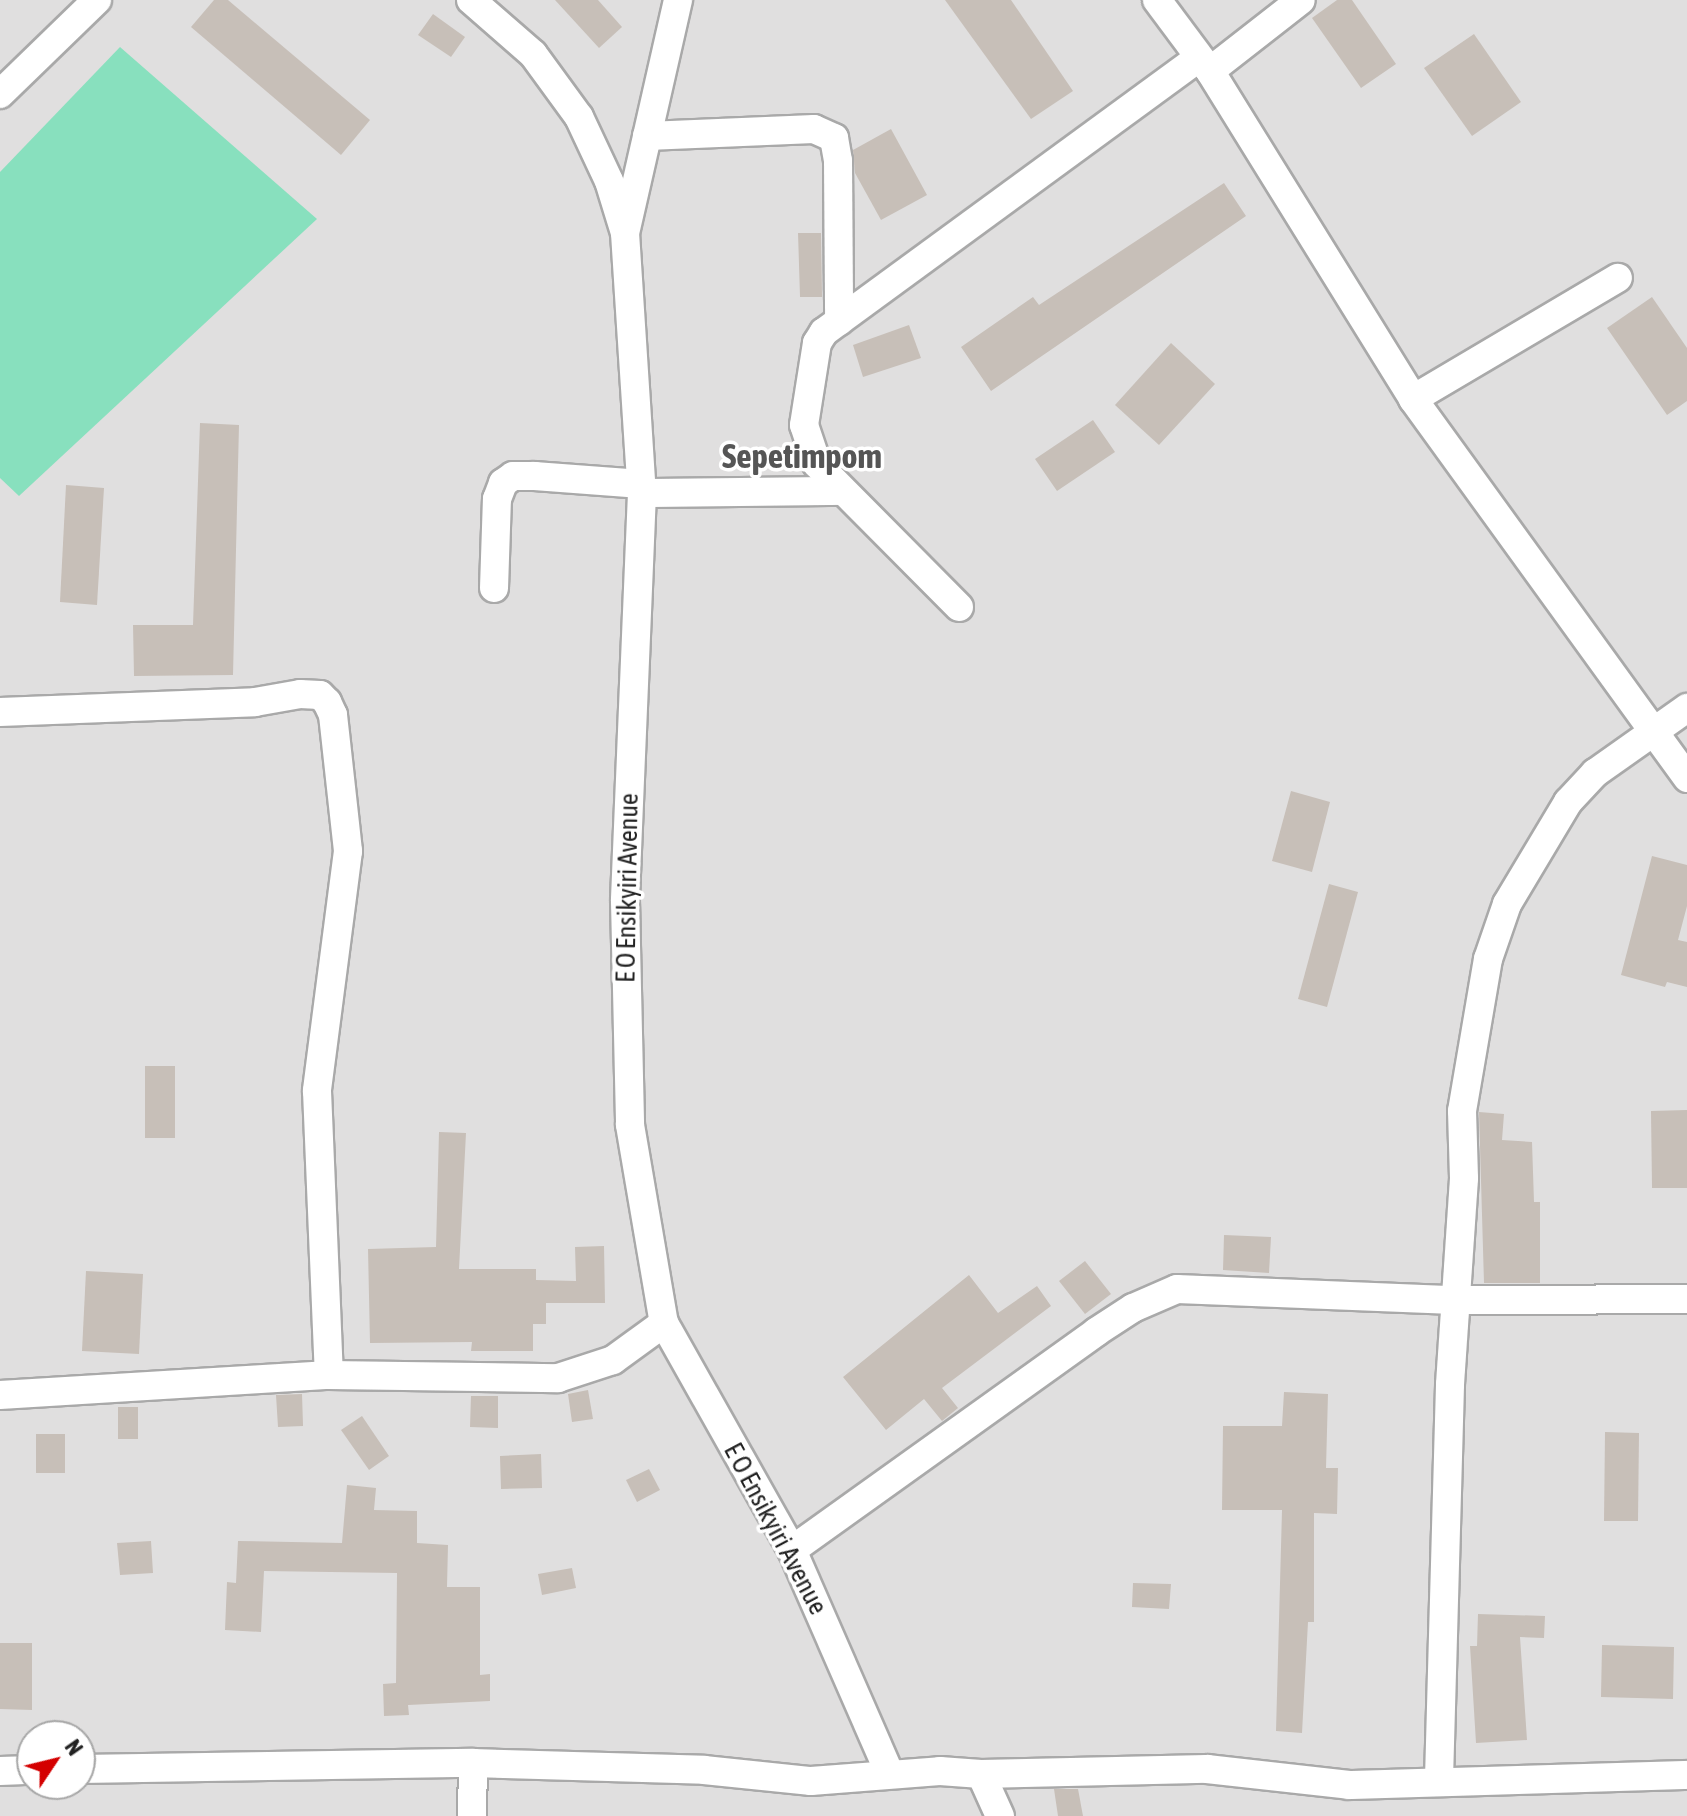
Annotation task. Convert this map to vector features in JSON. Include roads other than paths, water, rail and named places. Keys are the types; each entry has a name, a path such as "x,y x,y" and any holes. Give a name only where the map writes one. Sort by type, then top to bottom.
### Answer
{"street":[{"path":"0,94 97,0"},
{"name":"E O Ensikyiri Avenue","path":"471,0 533,54 579,117 609,181 625,233 641,488 625,901 629,1093 664,1323 792,1550 889,1772"},
{"path":"625,233 678,0"},
{"path":"1157,0 1204,64 1413,399 1687,778"},
{"path":"959,607 838,491 817,464 804,425 812,354 824,332 1204,64 1301,0"},
{"path":"647,136 814,129 834,138 839,321"},
{"path":"1413,399 1618,278"},
{"path":"494,588 497,499 503,483 513,476 641,488 838,491"},
{"path":"0,712 255,702 300,694 320,695 327,702 333,715 348,851 317,1091 329,1375"},
{"path":"1439,1779 1454,1300 1464,1178 1462,1111 1488,959 1507,904 1568,802 1595,773 1687,708"},
{"path":"792,1550 1096,1332 1157,1297 1202,1286 1454,1300 1687,1299"},
{"path":"0,1395 329,1375 558,1378 613,1360 664,1323"},
{"path":"96,1769 473,1763 704,1770 811,1781 889,1772 981,1774 1207,1769 1349,1785 1439,1779 1687,1775"},
{"path":"472,1816 473,1763"},
{"path":"981,1774 1000,1816"}],"district":[{"name":"Sepetimpom","path":"802,456"}]}
